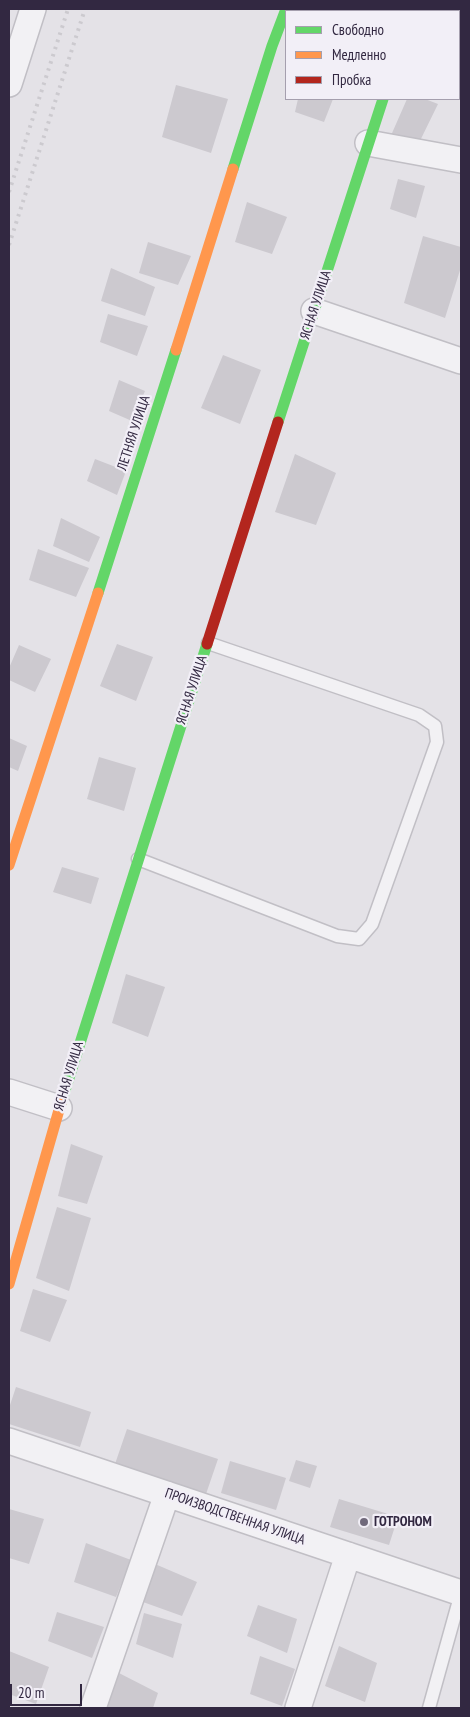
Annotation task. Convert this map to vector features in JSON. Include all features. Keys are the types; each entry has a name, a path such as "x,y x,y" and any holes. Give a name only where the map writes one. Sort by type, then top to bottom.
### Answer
{"street":[{"path":"9,84 33,9"},
{"name":"ЛЕТНЯЯ УЛИЦА","path":"9,865 145,448 272,46 285,12"},
{"name":"ЯСНАЯ УЛИЦА","path":"9,1284 59,1108 314,311 384,100"},
{"path":"368,144 461,160"},
{"path":"314,311 461,361"},
{"path":"9,1092 59,1108"},
{"name":"ПРОИЗВОДСТВЕННАЯ УЛИЦА","path":"9,1441 461,1593"},
{"path":"93,1708 167,1494"},
{"path":"298,1708 348,1555"}],"lane":[{"path":"138,859 337,936 359,939 372,924 437,742 435,726 419,715 208,643"},
{"path":"429,1708 461,1593"}],"building":[{"path":"176,85 228,99 211,153 162,137"},
{"path":"298,100 333,100 324,122 295,112"},
{"path":"407,100 428,100 438,104 416,149 389,140"},
{"path":"398,179 425,186 416,218 390,209"},
{"path":"247,202 287,217 272,254 235,242"},
{"path":"423,236 461,247 461,267 445,318 404,303"},
{"path":"148,242 191,256 178,285 139,273"},
{"path":"111,268 155,287 145,316 101,301"},
{"path":"108,314 148,326 137,356 100,342"},
{"path":"223,355 261,370 240,424 201,408"},
{"path":"119,380 145,391 132,421 109,411"},
{"path":"295,454 336,473 316,525 275,512"},
{"path":"95,459 126,471 117,495 87,481"},
{"path":"61,518 100,537 89,562 53,546"},
{"path":"38,549 89,568 76,597 29,580"},
{"path":"117,644 153,657 136,701 100,686"},
{"path":"19,645 51,659 35,692 9,680 9,668"},
{"path":"9,738 27,746 18,771 9,767"},
{"path":"99,757 136,768 124,811 87,799"},
{"path":"62,867 99,878 91,904 53,892"},
{"path":"126,974 165,987 148,1037 112,1023"},
{"path":"71,1144 103,1156 87,1204 58,1196"},
{"path":"57,1207 91,1218 69,1291 36,1278"},
{"path":"33,1289 67,1300 50,1342 20,1331"},
{"path":"16,1387 91,1412 80,1447 9,1424 9,1408"},
{"path":"127,1429 218,1459 206,1494 115,1464"},
{"path":"296,1460 317,1466 310,1488 289,1481"},
{"path":"230,1461 286,1478 276,1510 221,1493"},
{"name":"ГОТРОНОМ","path":"339,1499 398,1517 389,1545 330,1527"},
{"path":"9,1509 44,1519 29,1564 9,1558"},
{"path":"86,1543 131,1560 116,1597 74,1582"},
{"path":"155,1564 197,1582 182,1616 143,1602"},
{"path":"258,1605 297,1619 287,1653 247,1636"},
{"path":"57,1612 104,1627 92,1658 48,1641"},
{"path":"144,1613 182,1624 173,1658 136,1644"},
{"path":"339,1646 377,1663 365,1702 325,1686"},
{"path":"9,1651 49,1667 36,1704 9,1694"},
{"path":"260,1656 295,1669 282,1706 250,1694"},
{"path":"117,1672 158,1693 153,1708 103,1708"}],"railway":[{"path":"9,192 68,9"},
{"path":"9,245 85,9"}],"traffic: fast":[{"path":"233,169 272,46 285,12"},
{"path":"278,422 383,100"},
{"path":"98,593 176,350"},
{"path":"61,1103 207,644"}],"traffic: slow":[{"path":"176,350 233,169"},
{"path":"9,865 98,593"},
{"path":"9,1284 61,1103"}],"traffic: jam":[{"path":"207,644 278,422"}],"place":[{"name":"ГОТРОНОМ","path":"364,1522"}]}
